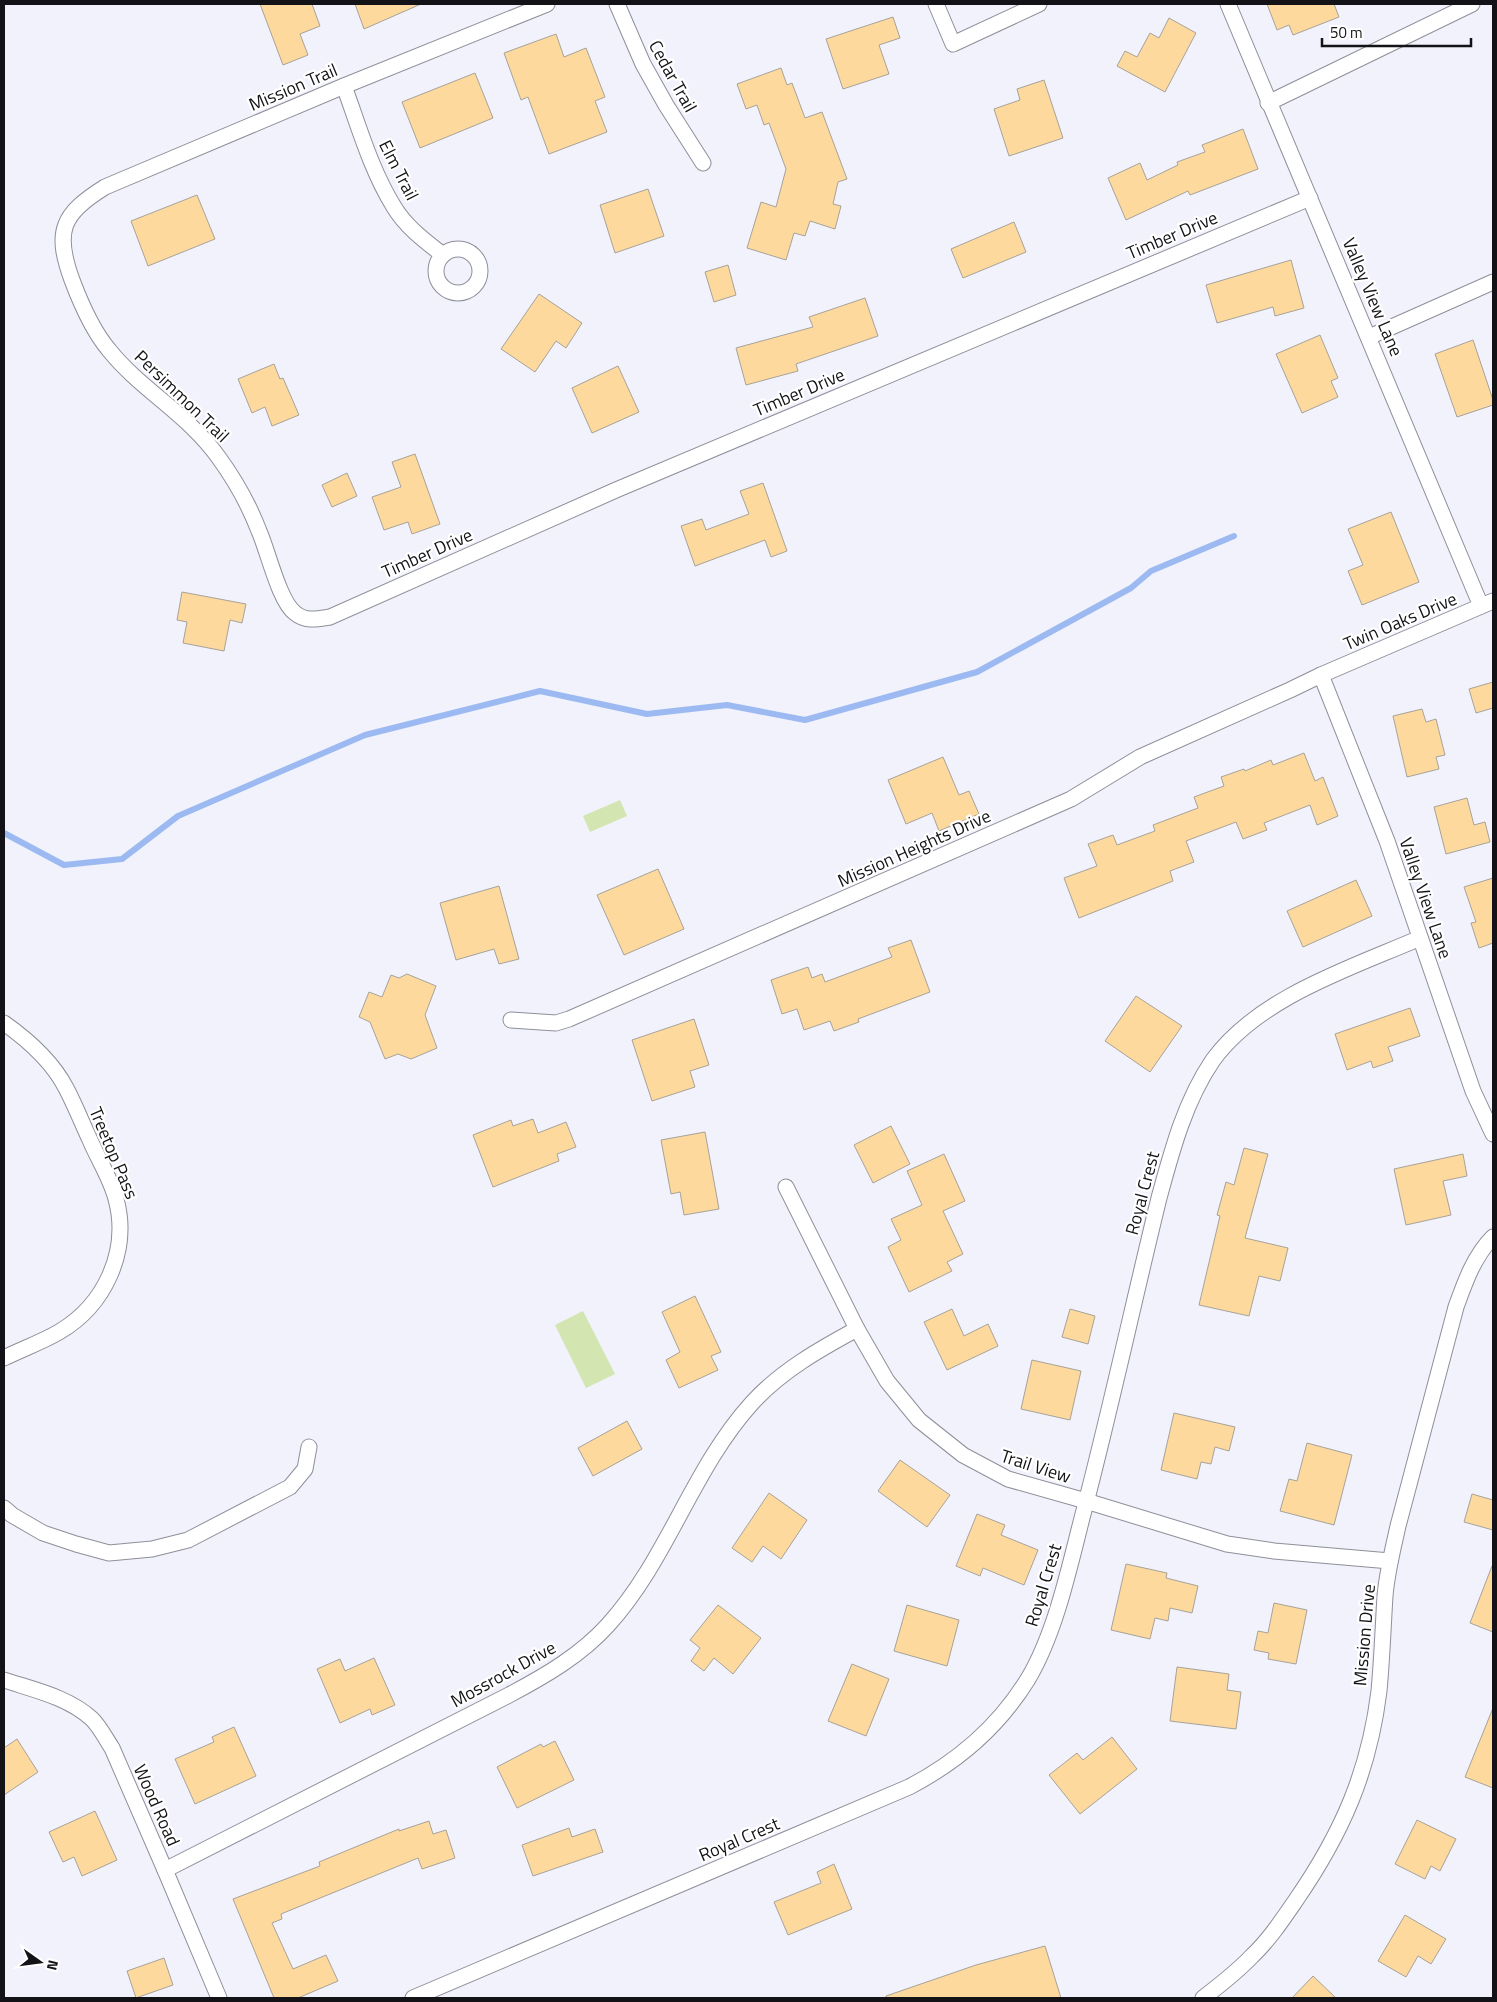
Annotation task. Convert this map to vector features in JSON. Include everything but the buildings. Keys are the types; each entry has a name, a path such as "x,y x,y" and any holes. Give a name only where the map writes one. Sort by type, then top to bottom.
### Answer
{"street":[{"name":"Mission Trail","path":"65,222 76,207 105,187 344,86 547,4"},
{"name":"Cedar Trail","path":"617,4 647,72 704,163"},
{"path":"936,4 953,44 1039,4"},
{"name":"Valley View Lane","path":"1228,4 1268,103 1369,337 1487,604"},
{"path":"1268,103 1472,4"},
{"name":"Elm Trail","path":"344,86 368,154 394,208 419,237 443,255"},
{"name":"Timber Drive","path":"304,619 317,619 336,614 616,490 1310,198"},
{"name":"Persimmon Trail","path":"65,222 62,242 64,260 77,294 93,327 108,349 125,368 175,410 218,456 236,482 260,531 284,600 293,612 304,619"},
{"path":"1369,337 1493,282"},
{"name":"Twin Oaks Drive","path":"1321,675 1487,604"},
{"name":"Valley View Lane","path":"1321,675 1387,841 1473,1091 1493,1134"},
{"name":"Mission Heights Drive","path":"511,1020 556,1023 569,1019 1072,799 1140,757 1321,675"},
{"name":"Royal Crest","path":"413,1998 909,1787 935,1774 981,1737 1028,1679 1047,1638 1062,1594 1161,1189 1184,1114 1198,1086 1214,1060 1252,1022 1273,1005 1316,983 1420,938"},
{"name":"Treetop Pass","path":"4,1023 24,1037 46,1060 65,1087 116,1198 121,1222 119,1249 110,1275 97,1300 80,1317 59,1332 4,1358"},
{"name":"Trail View","path":"786,1187 857,1329 887,1381 910,1410 939,1438 977,1464 1008,1479 1200,1536 1247,1548 1390,1561"},
{"name":"Mission Drive","path":"1203,1998 1253,1956 1274,1931 1315,1873 1349,1809 1364,1765 1373,1728 1390,1561 1456,1307 1465,1281 1493,1237"},
{"name":"Mossrock Drive","path":"166,1870 547,1675 576,1654 608,1626 631,1596 703,1472 751,1403 772,1382 798,1364 857,1329"},
{"path":"4,1508 43,1533 76,1544 109,1553 152,1549 188,1540 290,1487 305,1469 309,1447"},
{"name":"Wood Road","path":"4,1680 59,1698 92,1720 112,1748 166,1870 219,1998"}],"green space":[{"path":"620,800 627,816 590,832 583,816"},
{"path":"583,1311 615,1374 586,1388 555,1325"}],"waterway":[{"path":"4,833 64,865 122,859 178,816 365,735 540,691 647,714 727,705 805,720 977,672 1131,588 1151,571 1234,536"}]}
